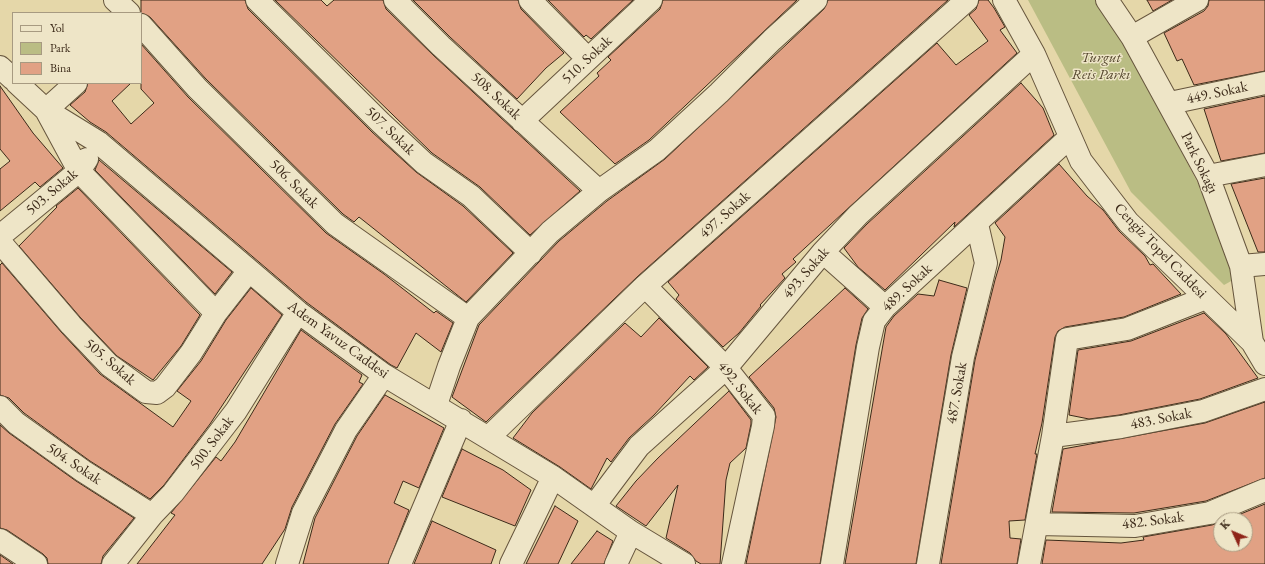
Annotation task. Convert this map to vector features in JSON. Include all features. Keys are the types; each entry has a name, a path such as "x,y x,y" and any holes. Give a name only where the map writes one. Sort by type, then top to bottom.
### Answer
{"street":[{"path":"116,0 128,12"},
{"name":"507. Sokak","path":"257,0 381,123 424,163 471,196 530,253"},
{"name":"508. Sokak","path":"395,0 441,46 599,191"},
{"path":"530,0 588,59"},
{"name":"510. Sokak","path":"522,121 651,0"},
{"path":"436,405 449,366 468,318 550,232 599,191 656,150 719,94 772,40 816,0"},
{"name":"497. Sokak","path":"488,437 645,286 967,0"},
{"name":"Cengiz Topel Caddesi","path":"1004,0 1034,54 1081,161 1128,222 1252,342 1265,364"},
{"name":"Park Sokağı","path":"1107,0 1132,37 1170,103 1208,176 1241,266 1252,342"},
{"path":"1132,37 1197,0"},
{"name":"506. Sokak","path":"142,26 197,88 335,224 468,318"},
{"name":"493. Sokak","path":"594,506 639,446 726,368 823,252 858,215 1034,54"},
{"path":"0,67 12,78"},
{"name":"449. Sokak","path":"1170,103 1265,83"},
{"name":"Adem Yavuz Caddesi","path":"18,84 46,110 98,142 248,272 298,312 384,375 461,420 553,477 631,532 684,564"},
{"path":"75,84 46,110 79,171 216,313"},
{"name":"489. Sokak","path":"832,564 868,347 874,321 886,307 1070,137"},
{"name":"503. Sokak","path":"0,236 79,171 98,142"},
{"path":"1208,176 1265,165"},
{"name":"487. Sokak","path":"928,564 963,357 986,263 977,224"},
{"name":"505. Sokak","path":"0,242 76,331 109,365 146,392 157,393 165,387 191,353 216,313 248,272"},
{"path":"823,252 886,307"},
{"path":"1241,266 1265,264"},
{"name":"492. Sokak","path":"645,286 726,368 764,416 764,426 733,564"},
{"path":"1029,564 1053,436 1067,339 1127,329 1206,298"},
{"name":"500. Sokak","path":"113,564 152,515 173,493 236,412 298,312"},
{"path":"286,563 303,513 346,430 384,375"},
{"name":"483. Sokak","path":"1053,436 1121,427 1202,411 1265,389"},
{"name":"504. Sokak","path":"0,407 16,423 83,471 152,515"},
{"path":"400,564 461,420"},
{"path":"511,564 553,477"},
{"name":"482. Sokak","path":"1037,524 1135,526 1210,513 1265,490"},
{"path":"616,564 631,532"},
{"path":"0,540 36,564"}],"green space":[{"name":"Turgut Reis Parkı","path":"1028,0 1096,0 1124,41 1215,216 1234,260 1233,280 1224,285 1131,192"}],"building":[{"path":"141,0 245,0 248,9 372,132 416,172 463,206 513,253 466,302 359,217 354,222 343,214 206,79 150,17 141,12"},
{"path":"275,0 321,0 327,6 334,0 383,0 386,9 433,55 580,191 530,235 480,187 432,153"},
{"path":"413,0 518,0 521,9 564,53 546,68 517,99 450,37"},
{"path":"548,0 633,0 591,39 586,35 584,37"},
{"path":"663,0 797,0 649,140 615,164 560,112 599,76 597,73 611,60 608,57 660,9"},
{"path":"828,0 948,0 637,277 486,422 452,397 479,325 559,241 607,201 665,159 824,9"},
{"path":"979,0 988,0 994,8 1005,27 1000,30 1017,53 793,259 796,262 782,274 785,278 760,305 761,306 739,333 723,347 676,299 679,295 668,282 937,43 956,65 988,41 969,15 976,9"},
{"path":"1147,0 1172,0 1153,11"},
{"path":"1209,0 1265,0 1265,71 1194,85 1182,59 1177,61 1164,33 1204,11 1208,6"},
{"path":"142,45 188,97 326,233 384,274 434,313 436,311 453,323 441,352 416,333 397,368 391,365 306,302 106,132 90,122 70,105 85,92 88,84 130,84 112,101 131,124 154,103 141,89"},
{"path":"1021,83 1043,108 1054,135 954,227 955,222 885,290 858,267 844,248 867,224"},
{"path":"0,86 33,133 63,168 40,187 35,182 0,211 0,169 10,161 0,149"},
{"path":"1265,96 1265,153 1221,161 1204,109"},
{"path":"99,160 232,272 215,294 95,170"},
{"path":"1059,164 1087,196 1103,210 1119,231 1145,256 1150,265 1153,264 1181,294 1124,317 1065,327 1058,331 1055,337 1025,520 1009,521 1010,538 1021,539 1017,564 941,564 975,360 1001,260 1005,237 995,223"},
{"path":"1265,178 1265,252 1258,252 1231,184"},
{"path":"78,188 200,315 181,346 153,380 117,356 80,317 19,246 57,207 56,206"},
{"path":"2,263 62,333 100,374 173,427 191,401 177,391 201,361 226,320 251,288 282,315 210,424 164,485 150,499 90,461 24,413 9,398 0,395 0,265"},
{"path":"939,280 967,288 951,355 916,564 845,564 886,327 894,316 918,294 934,296"},
{"path":"845,288 868,309 862,318 856,345 820,564 746,564 776,417 774,408 749,377"},
{"path":"1204,313 1226,334 1258,378 1200,399 1119,415 1089,419 1069,415 1078,350 1131,341"},
{"path":"659,318 708,367 694,380 690,376 654,415 629,438 611,462 607,458 591,489 560,467 513,438 532,413 625,323 641,337"},
{"path":"301,330 362,375 359,382 363,384 335,424 292,507 285,529 262,564 137,564 175,515 171,513 216,457 221,461 235,442"},
{"path":"729,391 751,420 751,424 746,448 730,463 726,480 720,564 701,564 696,561 690,553 666,538 678,485 646,526 616,506 636,481 658,458"},
{"path":"385,395 444,428 419,488 403,481 394,503 409,510 388,564 303,564 315,518 357,436"},
{"path":"1265,402 1265,478 1206,501 1134,513 1052,512 1063,449 1205,423"},
{"path":"0,425 76,481 134,518 103,556 101,564 48,564 47,558 43,554 7,530 0,528"},
{"path":"462,449 503,470 531,490 515,526 442,497"},
{"path":"1265,504 1265,564 1042,564 1046,540 1121,543 1144,540 1143,537 1213,525 1213,552 1253,552 1253,512 1246,512"},
{"path":"555,506 578,521 558,564 526,564"},
{"path":"432,521 496,550 491,564 414,564"},
{"path":"597,531 613,541 604,564 571,564"},
{"path":"0,555 13,564 0,564"}]}
